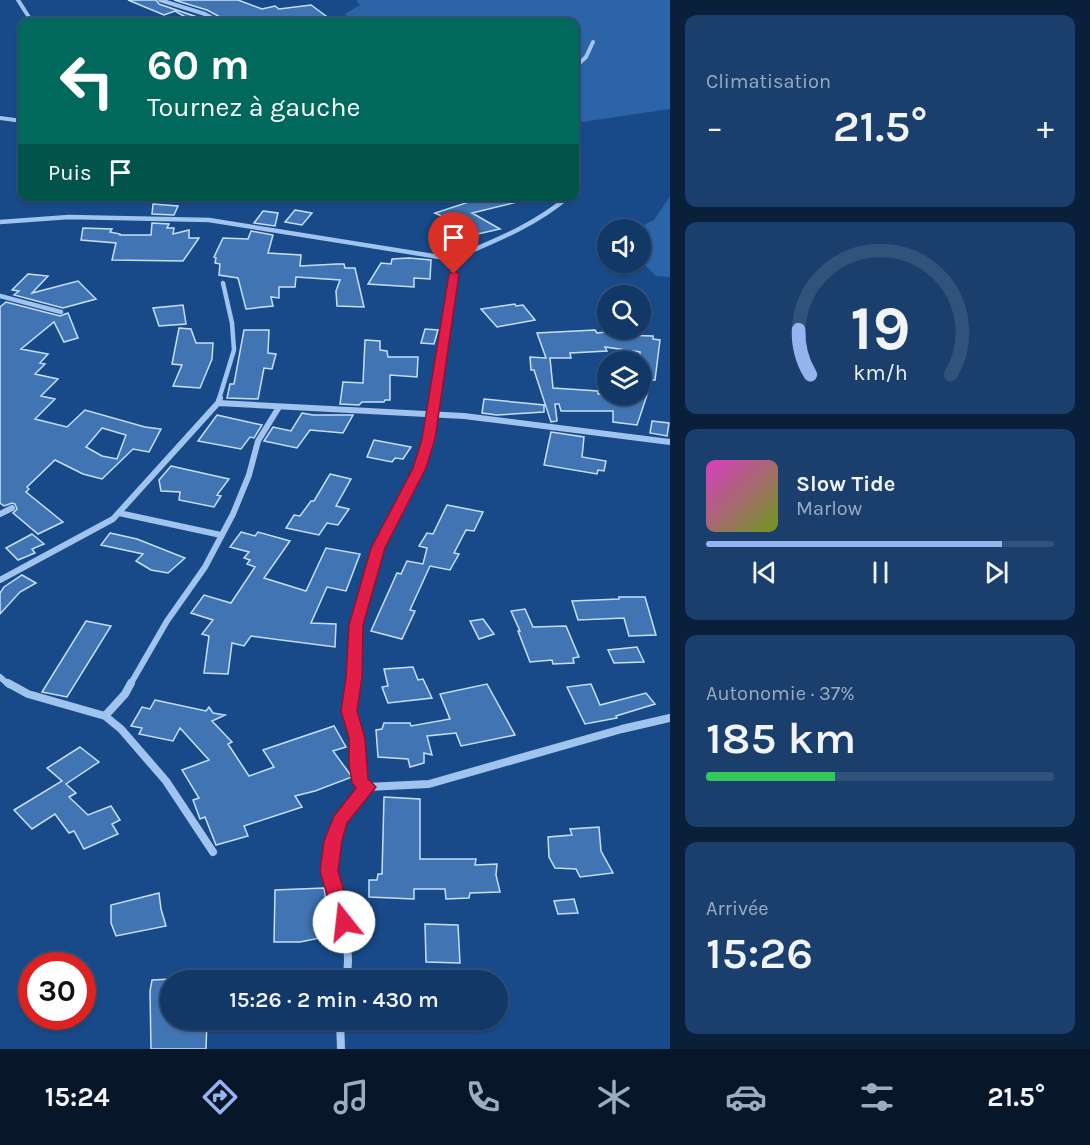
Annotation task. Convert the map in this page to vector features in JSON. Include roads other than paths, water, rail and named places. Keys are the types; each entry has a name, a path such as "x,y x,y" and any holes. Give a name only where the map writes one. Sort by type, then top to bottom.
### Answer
{"street":[{"path":"18,0 29,18"},
{"path":"160,0 211,18"},
{"path":"579,63 586,57 593,42"},
{"path":"0,118 18,120"},
{"path":"0,222 69,217 208,220 452,259 498,239 555,208 563,201"},
{"path":"452,259 454,274 429,439 419,468 378,548 356,625 354,677 349,711 357,738 360,783 367,787 429,784 622,729 670,718"},
{"path":"0,580 113,519 218,403 234,350 232,323 223,283"},
{"path":"0,296 61,312"},
{"path":"218,403 433,414 670,442"},
{"path":"105,716 125,694 167,621 205,567 233,514 249,475 258,441 279,406"},
{"path":"0,514 12,508"},
{"path":"119,513 221,535"},
{"path":"0,677 11,686 28,694 105,716 121,729 166,781 213,852"},
{"path":"348,970 347,934 329,871 333,841 340,821 367,787"},
{"path":"340,1030 341,1049"}]}
